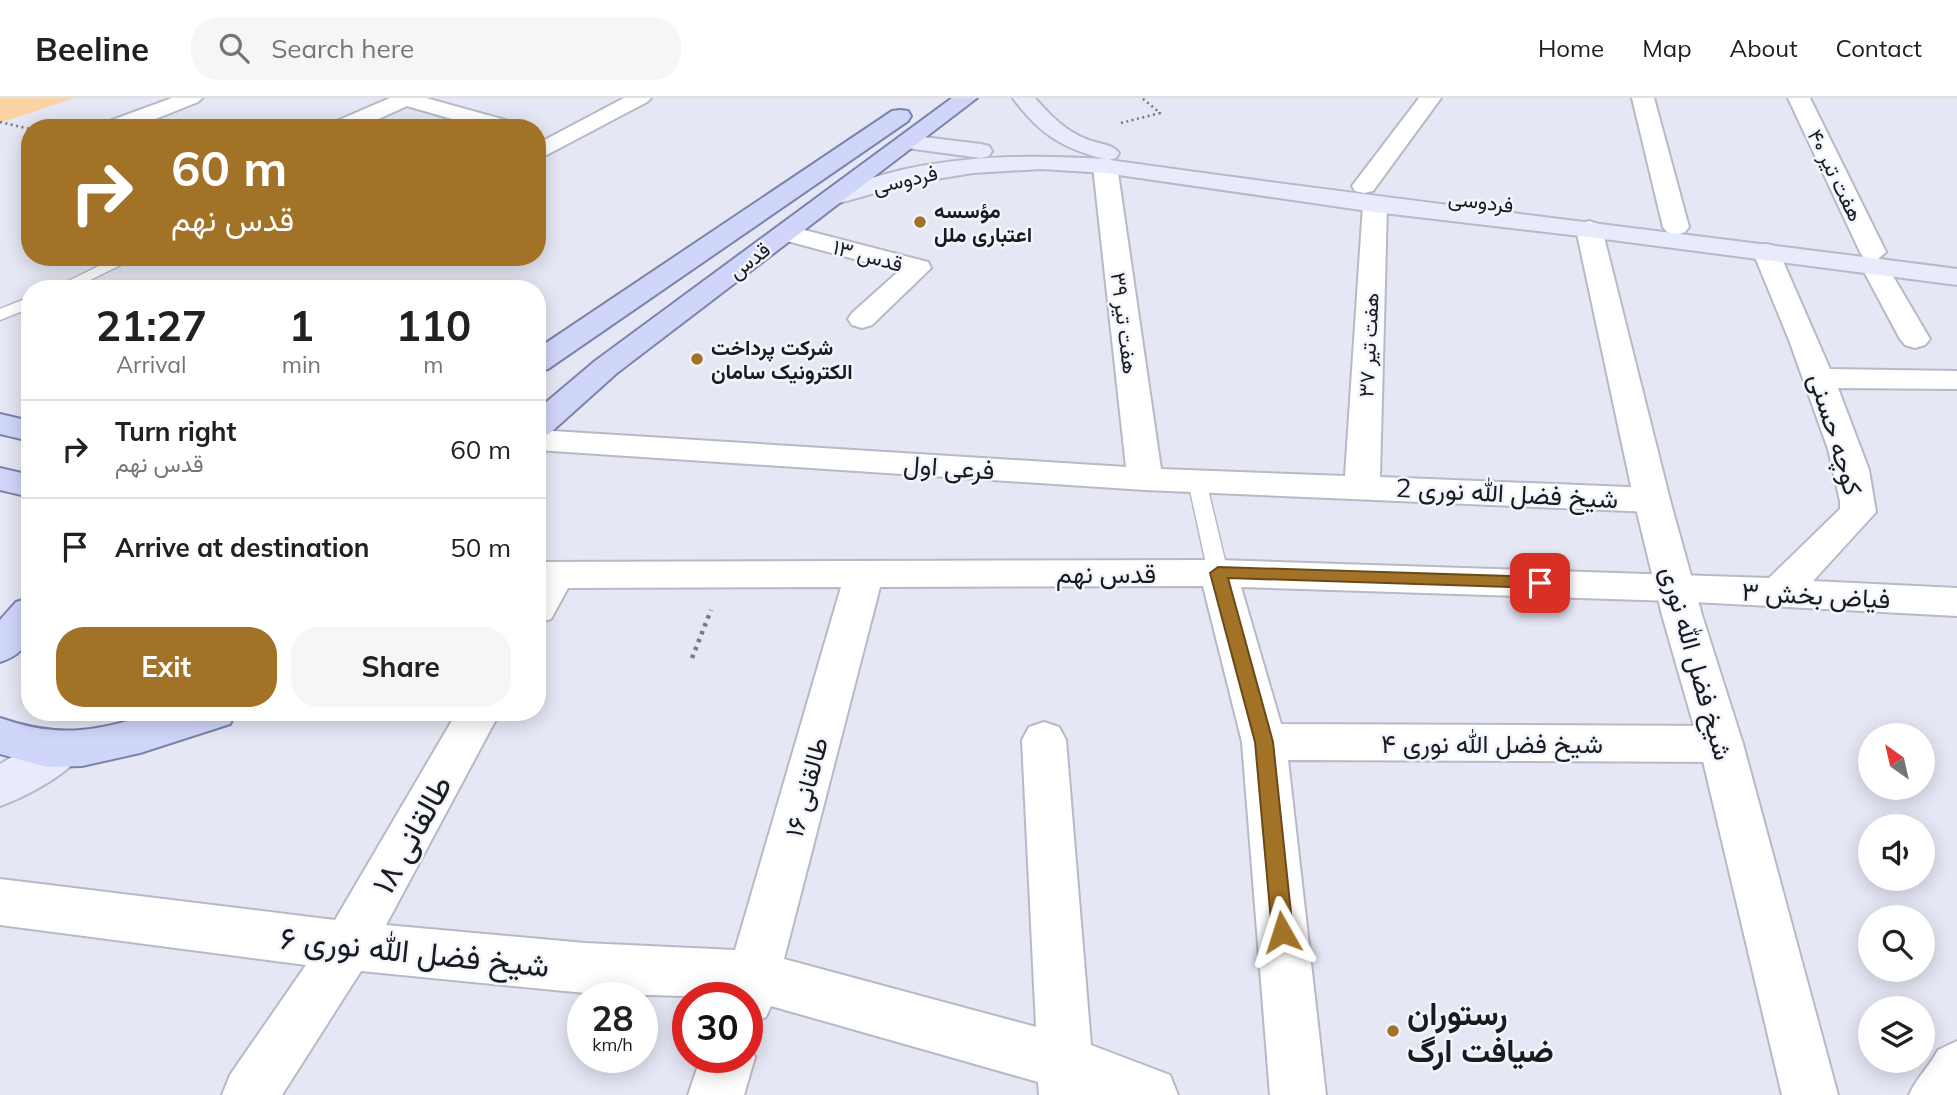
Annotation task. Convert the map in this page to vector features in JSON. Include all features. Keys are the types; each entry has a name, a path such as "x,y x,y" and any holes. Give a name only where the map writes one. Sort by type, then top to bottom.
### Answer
{"main road":[{"name":"قدس","path":"546,357 924,98"},
{"name":"قدس","path":"546,419 606,367 966,98"},
{"name":"فردوسی","path":"1024,98 1056,135 1077,145 1111,154 1369,196"},
{"path":"873,135 907,142"},
{"name":"فردوسی","path":"907,142 1588,221 1676,226 1873,259 1957,277"},
{"name":"فردوسی","path":"832,198 908,176 973,166 1041,162 1105,166"},
{"name":"فردوسی","path":"1588,221 1766,252 1957,262"},
{"path":"0,424 21,429"},
{"path":"0,479 21,484"},
{"path":"0,647 21,622"},
{"path":"0,736 24,745 62,750 150,734 188,721"},
{"path":"0,787 62,750"}],"street":[{"path":"136,119 191,98"},
{"path":"547,139 640,98"},
{"path":"1369,196 1430,98"},
{"path":"1643,98 1676,226"},
{"name":"هفت تیر ۴۰","path":"1799,98 1873,259 1916,339"},
{"path":"361,119 407,99 477,119"},
{"name":"هفت تیر ۳۹","path":"1105,166 1145,479"},
{"name":"هفت تیر ۳۷","path":"1362,486 1369,196"},
{"name":"شیخ فضل الله نوری","path":"1588,221 1674,587 1720,744 1810,1095"},
{"name":"قدس ۱۳","path":"785,233 918,268 862,319"},
{"name":"کوچه حسنی","path":"1766,252 1819,378 1856,485 1858,512 1778,593"},
{"path":"1819,378 1957,380"},
{"name":"فرعی اول","path":"546,441 1145,479 1362,486"},
{"name":"شیخ فضل الله نوری 2","path":"1362,486 1652,499"},
{"path":"1218,573 1264,742 1298,1095"},
{"name":"قدس نهم","path":"547,575 1218,573 1674,587"},
{"name":"طالقانی ۱۶","path":"753,982 864,575"},
{"name":"فیاض بخش ۳","path":"1674,587 1957,602"},
{"name":"طالقانی ۱۸","path":"250,1095 348,946 475,721"},
{"path":"1044,740 1067,1079"},
{"name":"شیخ فضل الله نوری ۴","path":"1264,742 1720,744"},
{"name":"شیخ فضل الله نوری ۶","path":"0,902 348,946 585,968 701,982"},
{"name":"شیخ فضل الله نوری ۶","path":"763,991 1067,1079 1150,1095"},
{"path":"1937,1095 1948,1087 1957,1069"},
{"path":"716,1095 723,1073"}],"lane":[{"path":"79,280 110,266"},
{"path":"0,315 21,306"},
{"path":"1197,481 1218,573"}],"path":[{"path":"0,122 21,127"},
{"path":"692,658 724,576"}],"shaded area":[{"path":"0,98 74,98 0,123"}],"place":[{"name":"مؤسسه اعتباری ملل","path":"920,222"},
{"name":"شرکت پرداخت الکترونیک سامان","path":"697,359"},
{"name":"رستوران ضیافت ارگ","path":"1393,1031"}],"route":[{"path":"1282,932 1264,742 1218,573 1540,583"}]}
